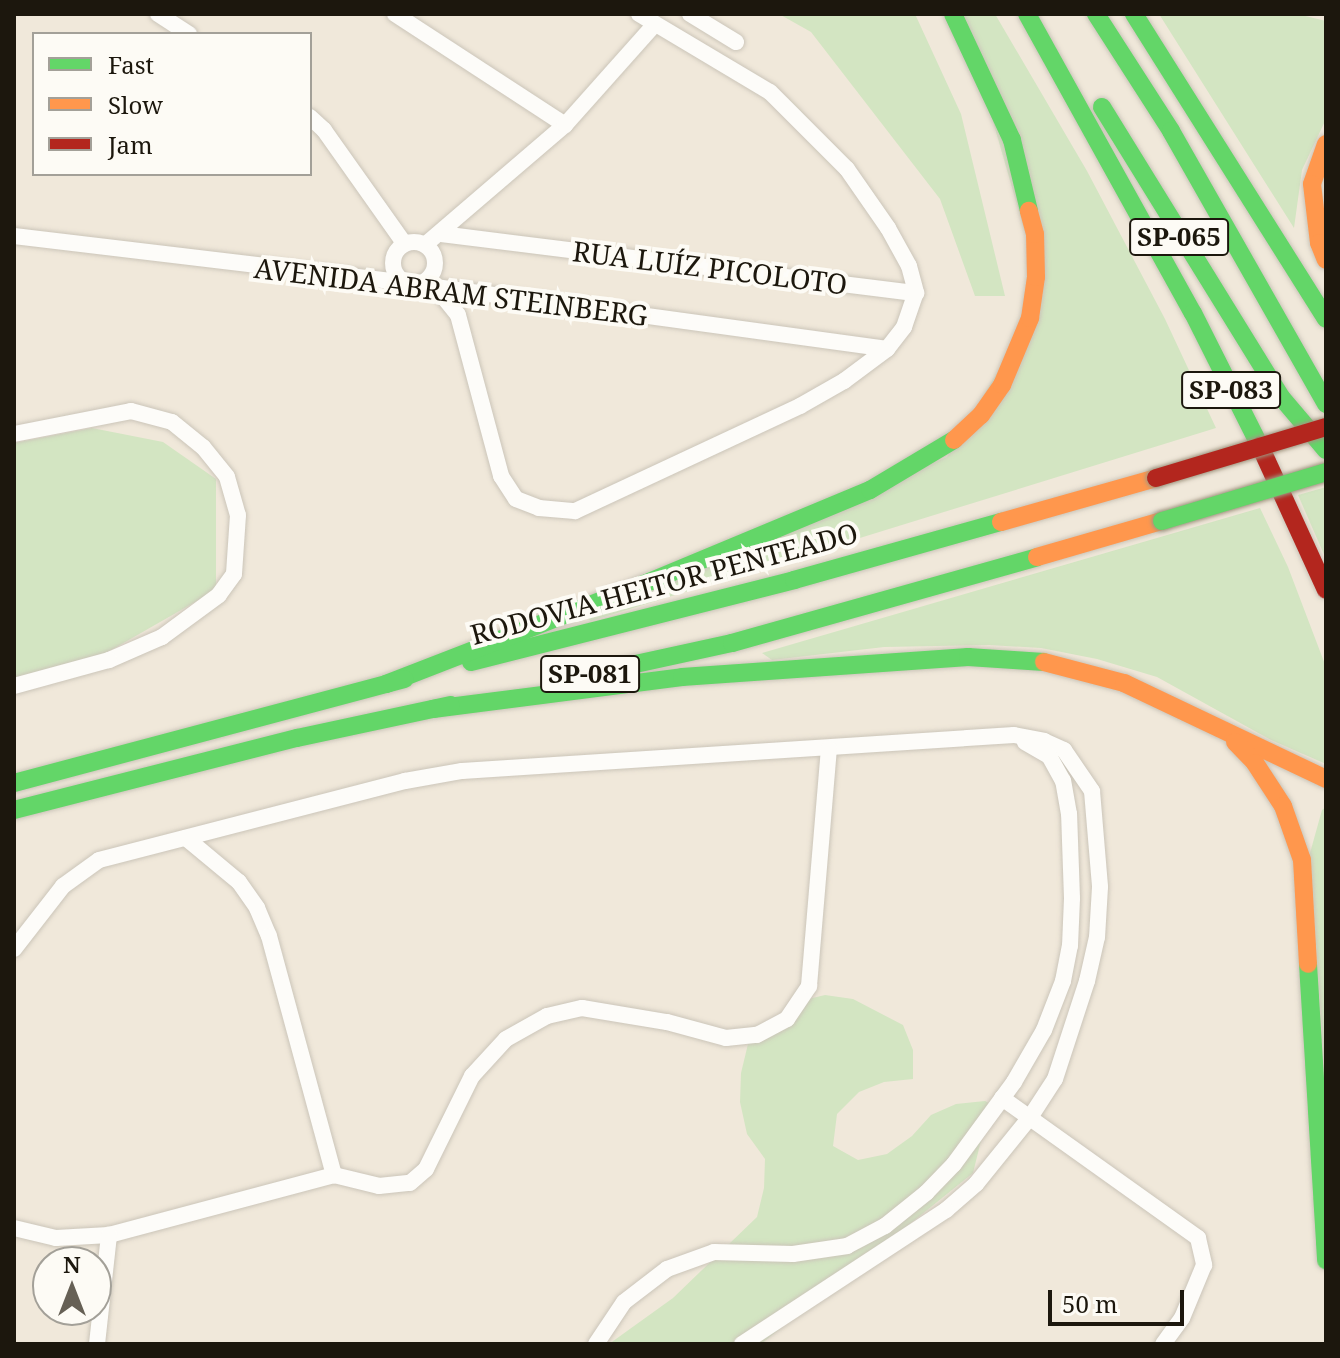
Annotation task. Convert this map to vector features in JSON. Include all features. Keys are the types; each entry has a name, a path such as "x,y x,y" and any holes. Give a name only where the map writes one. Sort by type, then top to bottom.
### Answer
{"main road":[{"path":"386,684 856,496 914,467 952,442 981,415 1002,385 1030,318 1036,277 1035,234 1012,140 953,14"},
{"name":"SP-083","path":"1027,14 1129,194 1288,501 1326,590"},
{"name":"SP-065","path":"1046,14 1181,241 1273,384 1326,450"},
{"name":"SP-083","path":"1096,14 1171,131 1326,404"},
{"name":"SP-065","path":"1134,14 1326,319"},
{"path":"1326,144 1312,184 1319,243 1326,260"},
{"name":"RODOVIA HEITOR PENTEADO","path":"14,783 794,580 1326,427"},
{"name":"SP-081","path":"14,810 297,738 732,643 1326,472"},
{"path":"433,709 682,677 968,657 1050,663 1087,671 1153,695 1320,776"},
{"path":"1209,722 1236,743 1268,780 1283,806 1302,860 1326,1260"}],"street":[{"path":"158,14 186,32"},
{"path":"395,14 565,125"},
{"path":"437,289 458,315 501,476 516,499 539,508 575,511 800,406 844,381 887,349 904,327 916,293 909,266 888,228 847,169 770,92 639,14"},
{"path":"690,14 736,42"},
{"path":"426,244 433,252 436,263 433,274 414,284 403,281 395,273 392,262 396,251 404,243 426,244 441,234 565,125 655,24"},
{"path":"312,119 324,130 404,243"},
{"name":"RUA LUÍZ PICOLOTO","path":"441,234 916,293"},
{"name":"AVENIDA ABRAM STEINBERG","path":"14,236 414,284 887,349"},
{"path":"14,434 131,411 172,422 203,447 227,477 238,515 238,544 234,574 219,595 162,637 109,660 14,686"},
{"path":"596,1344 624,1302 667,1269 714,1252 793,1254 847,1246 885,1226 926,1193 954,1164 1002,1098 1044,1030 1063,981 1071,910 1069,814 1063,781 1049,756 1014,735"},
{"path":"14,949 63,886 99,860 405,781 462,771 1014,735 1044,741 1064,750 1081,770 1092,791 1100,887 1097,937 1074,1029 1055,1079 1031,1116 976,1184 946,1210 742,1344"},
{"path":"14,1228 56,1238 109,1235 334,1175 379,1186 410,1183 426,1169 472,1076 506,1039 547,1016 582,1008 667,1022 726,1038 757,1035 787,1019 809,986 829,749"},
{"path":"186,838 239,882 257,908 269,936 334,1175"},
{"path":"1002,1098 1198,1238 1204,1265 1182,1318 1163,1344"},
{"path":"97,1344 109,1235"}],"green space":[{"path":"779,14 915,14 961,114 1005,296 975,296 940,199 811,32"},
{"path":"962,14 995,14 1087,171 1165,319 1216,428 591,621 583,616 947,457 1043,295"},
{"path":"1159,14 1297,14 1326,21 1326,119 1302,170 1294,228"},
{"path":"92,428 163,442 216,479 216,590 106,653 14,679 14,443"},
{"path":"1326,487 1326,559 1298,495"},
{"path":"1260,508 1288,567 1326,667 1326,764 1271,740 1157,677 1097,659 1041,648 989,645 884,647 772,660 762,653"},
{"path":"1326,807 1326,1094 1310,853 1322,810"},
{"path":"825,995 853,999 903,1025 913,1050 913,1079 884,1082 859,1092 837,1114 833,1146 858,1160 887,1154 912,1136 931,1115 956,1104 985,1101 989,1103 988,1112 973,1173 761,1344 609,1344 673,1298 757,1217 764,1188 765,1159 747,1134 740,1102 741,1073 748,1044 796,1002"}],"traffic: fast":[{"path":"953,14 1012,140 1029,211"},
{"path":"1027,14 1193,313 1260,446"},
{"path":"1096,14 1171,131 1326,404"},
{"path":"1134,14 1326,319"},
{"path":"1102,107 1281,397 1326,450"},
{"path":"386,684 644,584 870,490 954,440"},
{"path":"1162,521 1326,472"},
{"path":"471,662 794,580 1001,522"},
{"path":"553,682 732,643 1037,557"},
{"path":"433,709 682,677 968,657 1044,662"},
{"path":"14,783 404,679"},
{"path":"14,810 297,738 451,705"},
{"path":"1308,964 1326,1260"}],"traffic: slow":[{"path":"1326,144 1312,184 1319,243 1326,260"},
{"path":"954,440 981,415 1002,385 1030,318 1036,277 1035,234 1029,211"},
{"path":"1001,522 1156,478"},
{"path":"1037,557 1162,521"},
{"path":"1044,662 1124,683 1326,779"},
{"path":"1235,742 1255,763 1283,806 1302,860 1308,964"}],"traffic: jam":[{"path":"1156,478 1326,427"},
{"path":"1260,446 1326,590"}]}
